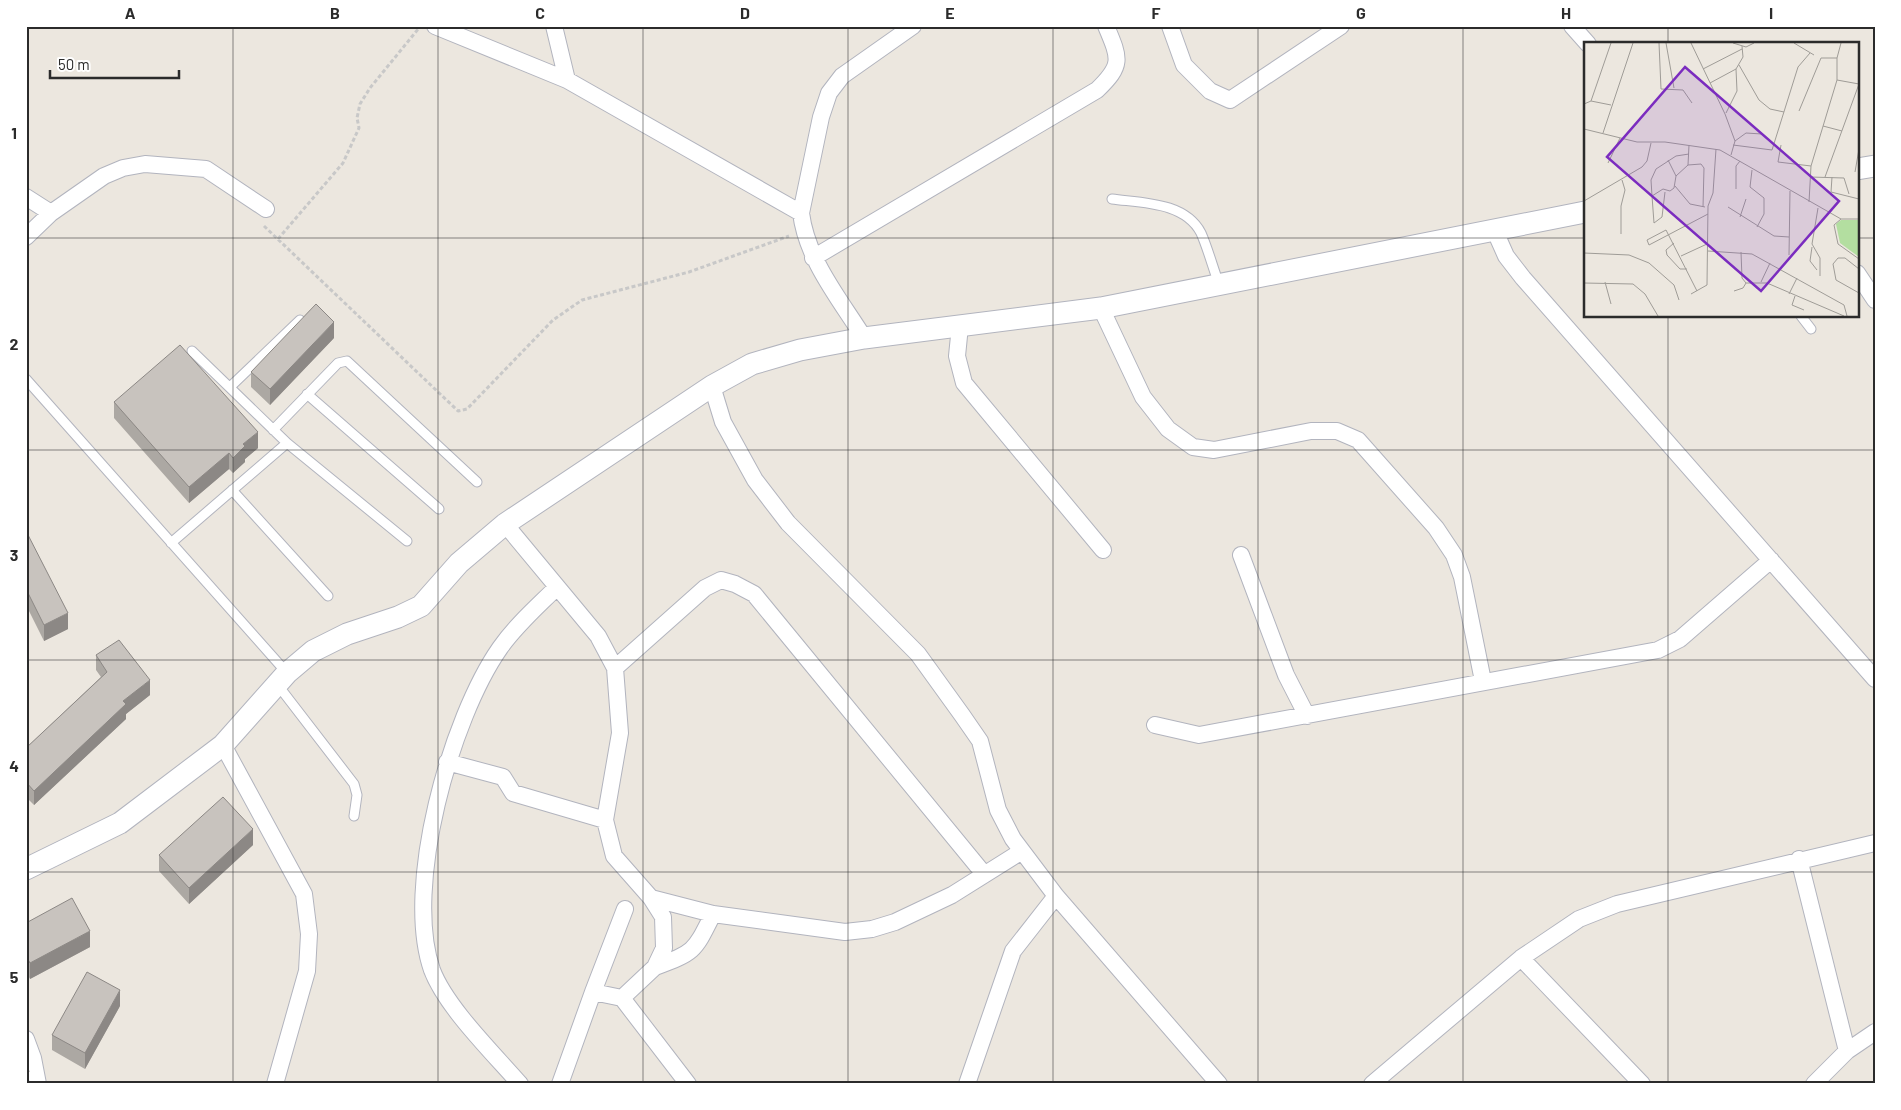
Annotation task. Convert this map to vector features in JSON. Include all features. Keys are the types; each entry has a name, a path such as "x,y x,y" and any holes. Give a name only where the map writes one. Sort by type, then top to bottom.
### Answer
{"street":[{"path":"435,26 567,80 801,213"},
{"path":"554,26 567,80"},
{"path":"864,338 813,258 803,231 801,213 821,116 829,93 842,76 914,26"},
{"path":"813,258 1097,90 1114,74 1117,56 1106,26"},
{"path":"1170,26 1184,65 1210,91 1230,100 1341,26"},
{"path":"1572,26 1586,42"},
{"path":"26,237 51,214 104,176 124,168 145,164 206,169 264,216"},
{"path":"1858,169 1875,166"},
{"path":"26,197 51,214"},
{"path":"26,869 120,823 223,745 282,679 313,652 346,634 398,617 421,606 459,563 504,524 712,386 752,364 800,350 864,338 1101,308 1584,212"},
{"path":"1494,229 1506,256 1523,278 1875,679"},
{"path":"1858,274 1875,300"},
{"path":"1101,308 1143,397 1168,429 1193,447 1214,450 1312,431 1337,431 1358,440 1436,528 1454,555 1462,576 1484,682"},
{"path":"960,326 957,356 964,384 1103,550"},
{"path":"712,386 724,422 761,487 788,523 918,654 980,742 998,810 1013,839 1056,896 1218,1084"},
{"path":"504,524 598,636 616,668 620,733 604,820 614,856 651,898 663,917 664,948 655,967 622,998"},
{"path":"1241,555 1286,675 1307,716"},
{"path":"1154,725 1199,735 1658,650 1680,639 1771,560"},
{"path":"616,668 705,588 721,580 736,584 754,594 984,874"},
{"path":"520,1084 449,1001 432,970 425,934 422,896 428,853 447,762 477,686 501,647 558,587"},
{"path":"223,745 304,894 309,934 307,971 275,1084"},
{"path":"447,762 503,777 513,793 604,820"},
{"path":"1372,1084 1521,958 1579,919 1617,904 1875,843"},
{"path":"651,898 713,914 845,932 872,929 895,922 952,895 1022,851"},
{"path":"1799,860 1847,1051"},
{"path":"967,1084 1013,951 1056,896"},
{"path":"560,1084 593,992 626,909"},
{"path":"655,967 684,956 696,947 713,914"},
{"path":"1521,958 1642,1084"},
{"path":"593,992 622,998 688,1084"},
{"path":"1814,1084 1847,1051 1875,1032"},
{"path":"26,1039 33,1058 38,1084"}],"lane":[{"path":"1112,199 1170,208 1185,215 1201,234 1219,284"},
{"path":"1803,318 1811,329"},
{"path":"230,388 300,320"},
{"path":"192,351 287,443 407,541"},
{"path":"273,430 338,363 347,361 477,482"},
{"path":"26,379 171,543 282,679 354,784 357,795 354,816"},
{"path":"307,394 439,509"},
{"path":"171,543 287,443"},
{"path":"232,490 328,596"}],"path":[{"path":"278,239 343,163 359,128 357,118 360,104 370,88 420,26"},
{"path":"264,216 278,239 446,402 458,410 467,409 553,320 582,300 688,272 803,231"}],"building":[{"path":"316,304 334,322 270,389 251,372"},
{"path":"180,345 258,432 243,444 245,446 233,458 229,453 189,487 114,402"},
{"path":"26,531 68,613 44,625 26,589"},
{"path":"119,640 150,680 123,701 126,704 34,791 26,782 26,748 107,672 96,655"},
{"path":"223,797 253,829 189,888 159,855"},
{"path":"72,898 90,931 30,963 26,956 26,923"},
{"path":"87,972 120,990 85,1053 52,1035"},
{"path":"26,1059 29,1072 26,1073"}]}
